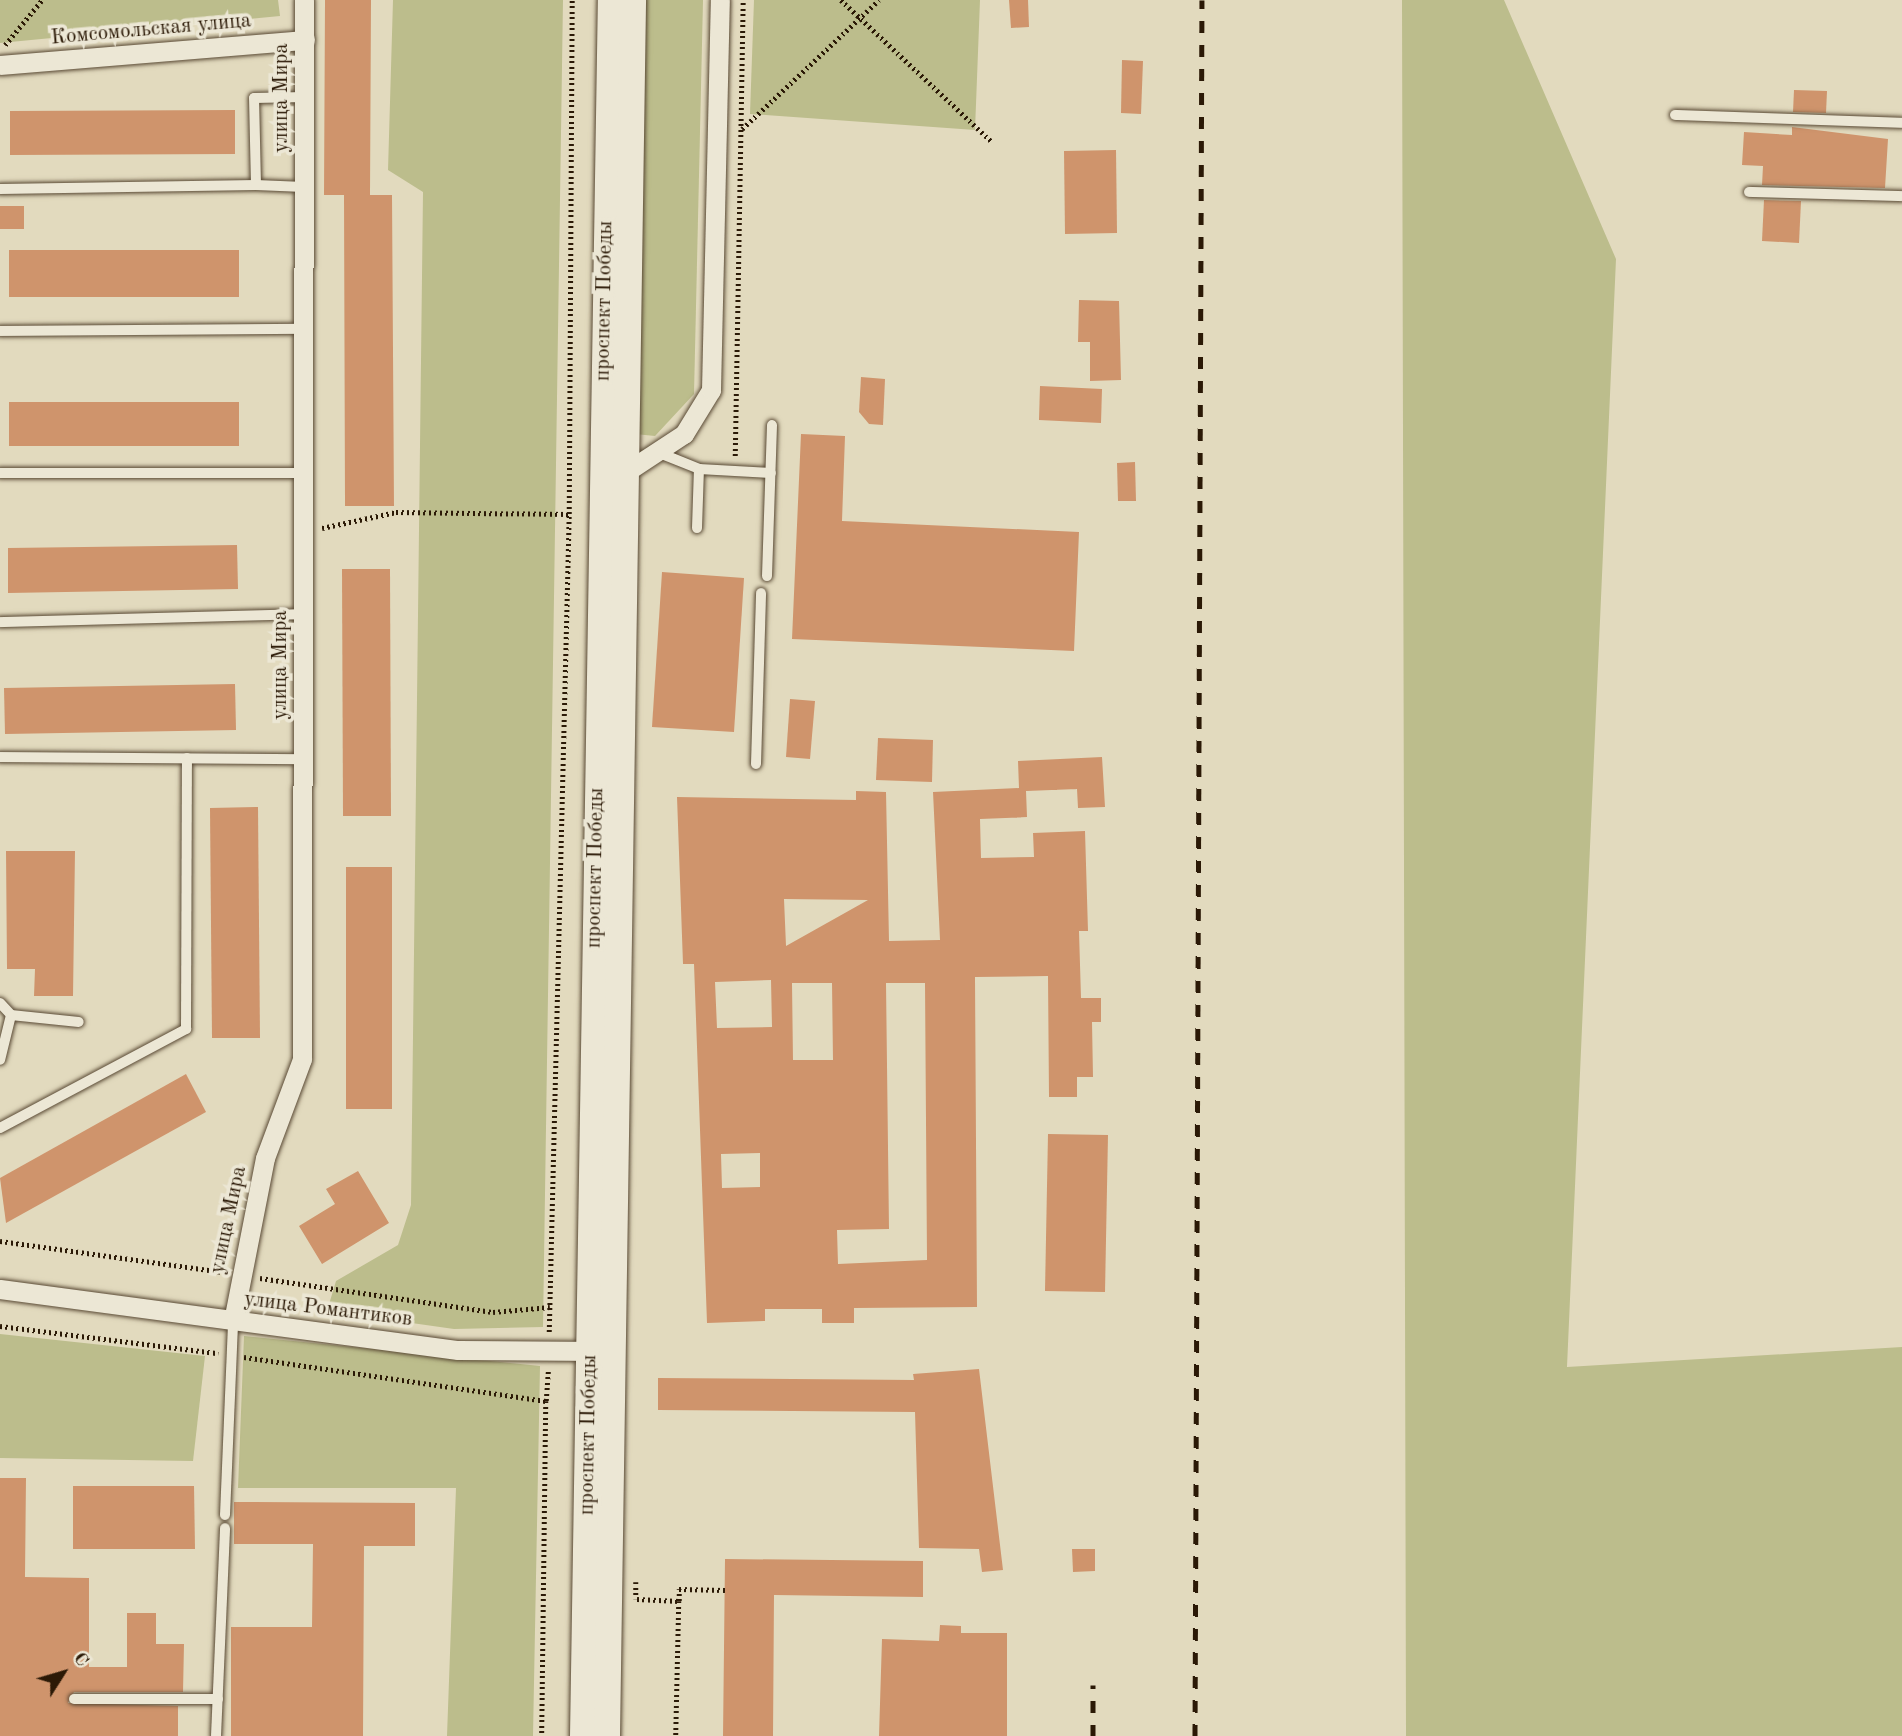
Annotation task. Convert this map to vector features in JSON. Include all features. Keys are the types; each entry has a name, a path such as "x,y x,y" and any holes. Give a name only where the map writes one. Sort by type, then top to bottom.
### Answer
{"main road":[{"name":"проспект Победы","path":"583,1736 600,1351 612,473 611,0"},
{"name":"проспект Победы","path":"612,473 633,0"},
{"name":"проспект Победы","path":"600,1351 607,1736"}],"street":[{"name":"улица Мира","path":"233,1321 265,1158 302,1059 304,0"},
{"path":"612,473 662,454 684,435 711,390 720,0"},
{"name":"Комсомольская улица","path":"0,65 305,40"},
{"name":"улица Романтиков","path":"0,1289 458,1350 600,1351"}],"lane":[{"path":"256,185 254,97 305,97"},
{"path":"1675,115 1902,123"},
{"path":"0,189 256,185 305,187"},
{"path":"1749,192 1902,196"},
{"path":"0,331 304,329"},
{"path":"767,576 772,425"},
{"path":"662,454 699,469 771,472"},
{"path":"697,528 699,469"},
{"path":"0,473 304,473"},
{"path":"755,764 761,593"},
{"path":"0,622 303,614"},
{"path":"0,757 303,759"},
{"path":"0,1128 186,1029 187,758"},
{"path":"0,1003 11,1014 79,1022"},
{"path":"0,1060 11,1014"},
{"path":"225,1515 233,1321"},
{"path":"216,1736 225,1528"},
{"path":"74,1699 218,1699"}],"path":[{"path":"0,51 42,0"},
{"path":"0,1241 493,1312 550,1307 569,514 572,0"},
{"path":"734,471 743,0"},
{"path":"841,0 991,141"},
{"path":"741,130 879,0"},
{"path":"304,532 396,512 569,514"},
{"path":"0,1326 231,1355 546,1401 542,1736"},
{"path":"676,1736 679,1589 725,1590"},
{"path":"636,1599 679,1601"}],"green space":[{"path":"0,0 278,0 280,16 0,43"},
{"path":"393,0 563,0 543,1327 454,1329 327,1311 336,1281 398,1245 411,1205 423,192 388,170"},
{"path":"641,0 703,0 694,394 655,436 635,434"},
{"path":"754,0 980,0 975,130 750,114"},
{"path":"1402,0 1504,0 1616,259 1567,1367 1902,1347 1902,1736 1406,1736"},
{"path":"0,1334 205,1356 193,1461 0,1458"},
{"path":"244,1336 540,1366 533,1736 447,1736 456,1488 238,1488"}],"building":[{"path":"325,0 371,0 370,195 392,195 394,506 345,506 344,195 324,195"},
{"path":"1009,0 1028,0 1029,27 1011,28"},
{"path":"1122,60 1143,61 1141,114 1121,113"},
{"path":"1794,90 1827,91 1826,113 1793,112"},
{"path":"235,110 235,154 10,155 10,111"},
{"path":"1792,127 1888,139 1885,188 1762,185 1763,166 1742,165 1744,132 1792,135"},
{"path":"1116,150 1117,233 1065,234 1064,151"},
{"path":"1764,200 1801,201 1799,243 1762,241"},
{"path":"0,206 24,206 24,229 0,229"},
{"path":"9,250 239,250 239,297 9,297"},
{"path":"1079,300 1119,301 1121,380 1090,381 1090,342 1078,342"},
{"path":"861,377 885,379 883,425 869,424 859,412"},
{"path":"1040,386 1102,389 1101,423 1039,420"},
{"path":"9,402 239,402 239,446 9,446"},
{"path":"801,434 845,436 842,521 1079,532 1074,651 792,639"},
{"path":"1135,462 1136,501 1118,501 1117,463"},
{"path":"237,545 238,589 8,593 8,548"},
{"path":"342,569 390,569 391,816 343,816"},
{"path":"662,572 744,578 734,732 652,727"},
{"path":"235,684 236,730 5,734 4,688"},
{"path":"790,699 815,701 810,759 786,757"},
{"path":"878,738 933,740 932,782 876,780"},
{"path":"1102,757 1105,807 1078,808 1077,789 1026,791 1027,817 980,819 981,858 1034,857 1033,833 1085,831 1088,931 1079,931 1081,998 1101,998 1101,1022 1092,1022 1093,1077 1077,1077 1077,1097 1049,1097 1048,976 975,977 977,1307 854,1308 854,1323 822,1323 822,1309 765,1309 765,1321 707,1323 694,964 683,964 677,797 856,800 856,791 886,792 889,941 940,940 933,792 1019,788 1018,761","holes":["784,899 868,900 786,946","771,980 772,1027 717,1028 715,982","792,983 832,983 833,1060 793,1060","886,983 925,983 927,1260 838,1264 837,1230 889,1229","760,1153 760,1187 722,1188 721,1154"]},
{"path":"258,807 260,1038 212,1038 210,808"},
{"path":"6,851 75,851 73,996 34,996 35,969 7,969"},
{"path":"346,867 392,867 392,1109 346,1109"},
{"path":"186,1074 206,1112 6,1223 0,1178"},
{"path":"1048,1134 1108,1135 1105,1292 1045,1291"},
{"path":"358,1171 389,1223 322,1264 299,1226 335,1204 326,1189"},
{"path":"979,1369 1003,1570 982,1572 979,1549 919,1548 915,1412 658,1410 658,1378 914,1380 913,1374"},
{"path":"0,1478 26,1478 25,1577 89,1578 89,1667 127,1667 127,1613 156,1613 156,1644 184,1644 183,1692 74,1692 68,1703 178,1706 178,1736 0,1736"},
{"path":"73,1486 194,1486 195,1549 73,1549"},
{"path":"234,1502 415,1503 415,1546 364,1546 363,1736 231,1736 231,1627 312,1627 313,1544 234,1544"},
{"path":"1072,1549 1095,1549 1095,1571 1073,1572"},
{"path":"725,1559 923,1561 923,1597 774,1595 773,1736 723,1736"},
{"path":"940,1625 961,1626 961,1633 1007,1633 1007,1736 879,1736 882,1639 939,1641"}],"railway":[{"path":"1195,1736 1202,0"},
{"path":"1093,1685 1093,1736"}]}
